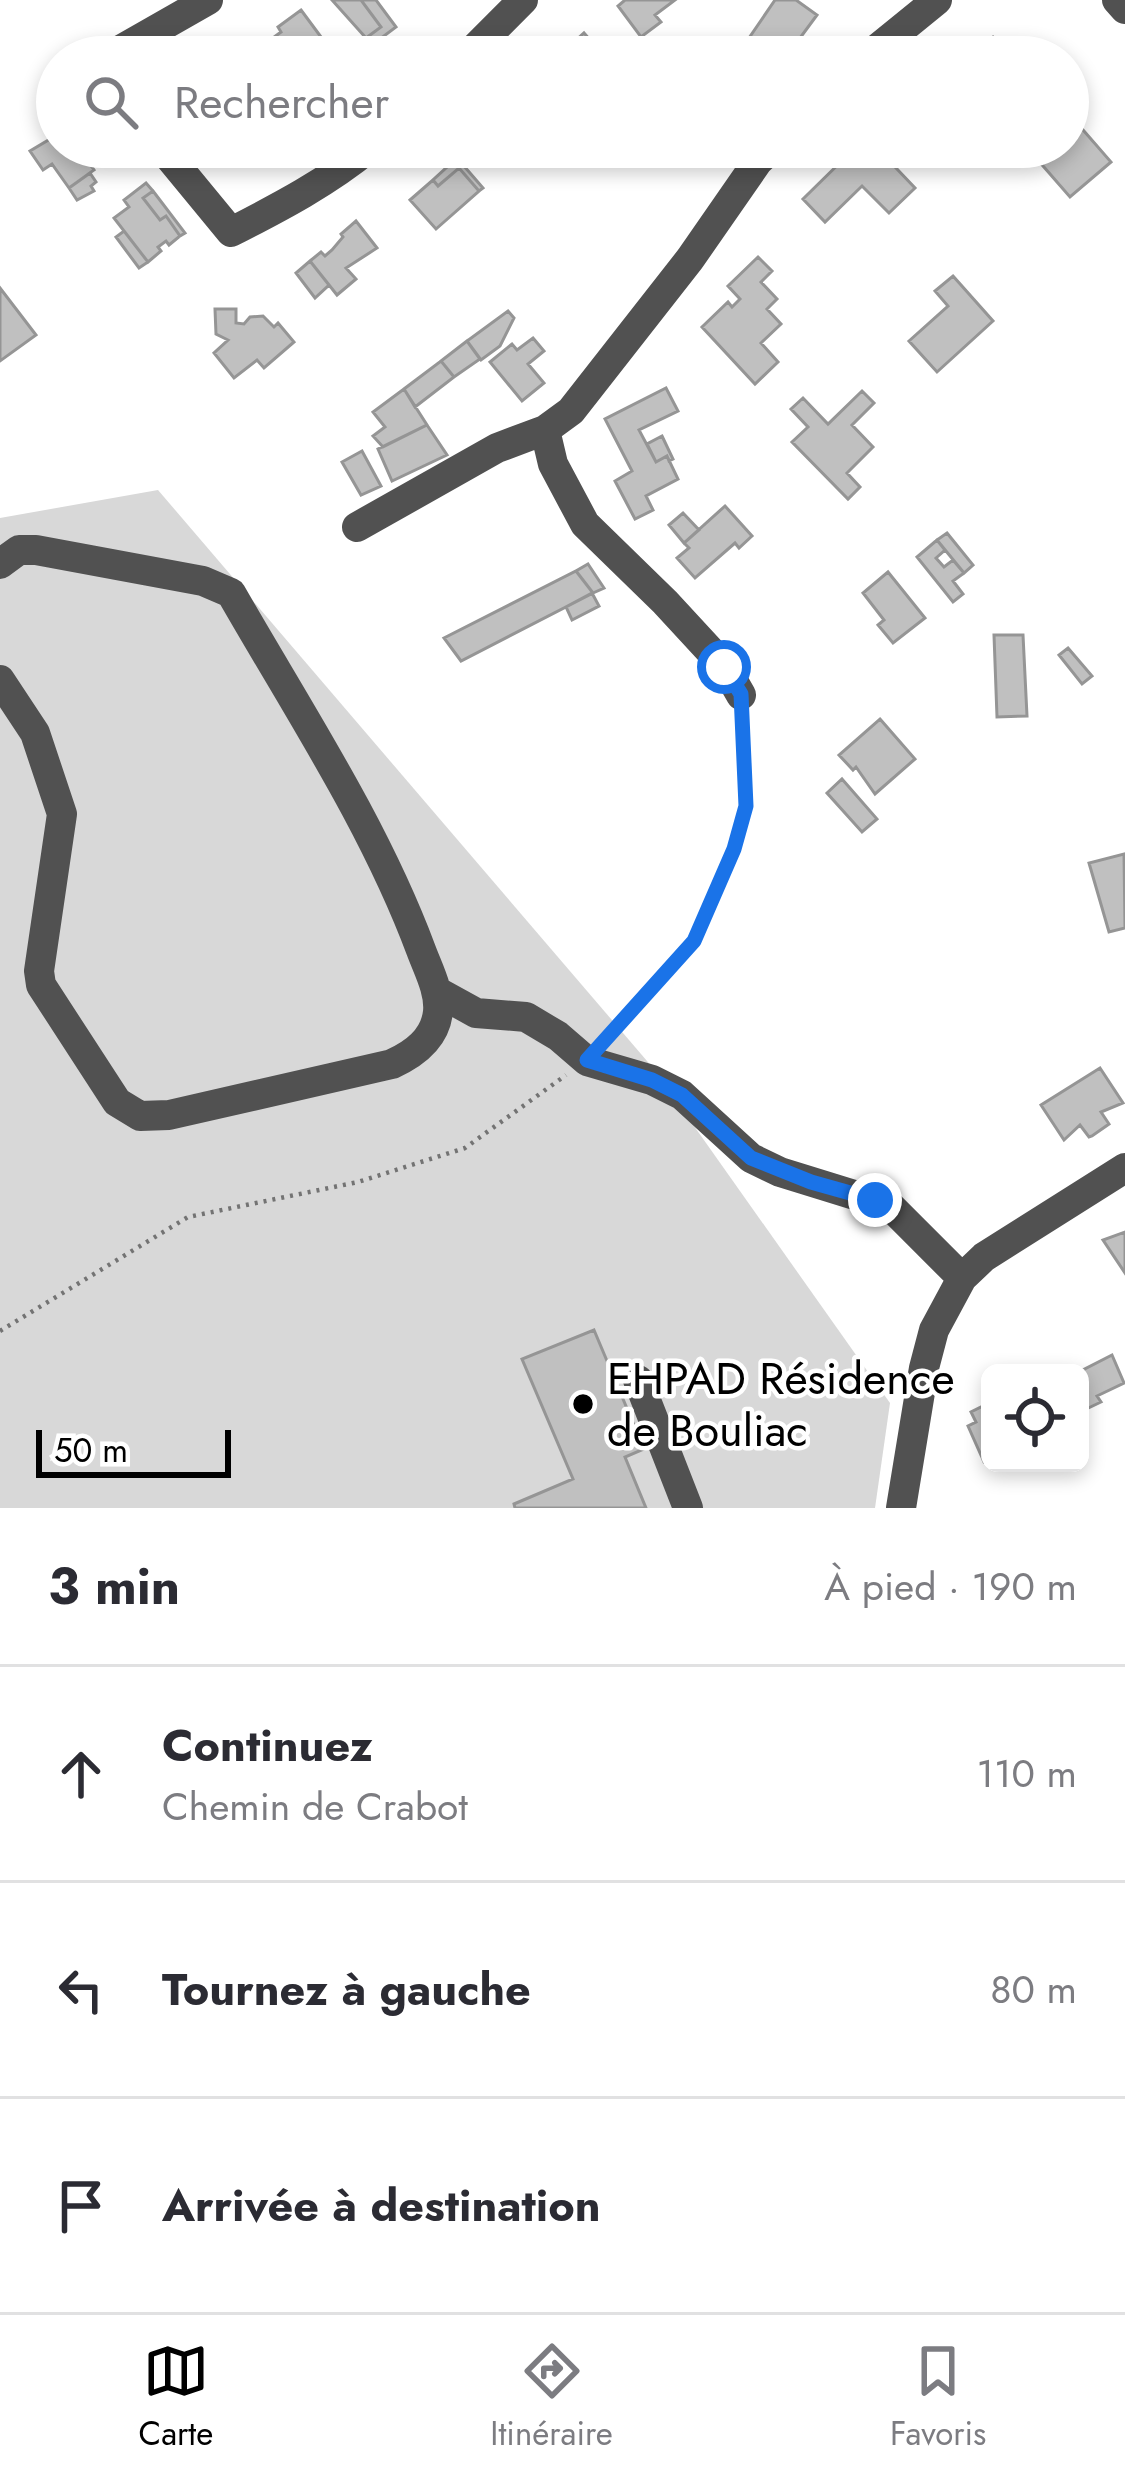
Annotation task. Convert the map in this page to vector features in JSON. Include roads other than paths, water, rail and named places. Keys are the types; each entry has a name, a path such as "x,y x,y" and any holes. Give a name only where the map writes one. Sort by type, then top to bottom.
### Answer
{"street":[{"path":"145,36 208,0"},
{"path":"487,36 523,0"},
{"path":"1117,0 1125,9"},
{"path":"891,36 928,2"},
{"path":"178,168 231,232 345,168"},
{"path":"357,527 497,448 545,430 571,411 603,375 753,168"},
{"path":"545,430 553,464 585,524 665,602 724,667 741,694"},
{"path":"0,563 19,550 36,550 202,581 231,593 398,887 436,992 438,1013 431,1034 413,1054 392,1064 152,1118 117,1102 41,985 39,971 62,814 35,733 0,680"},
{"path":"436,992 476,1013 526,1017 587,1060 652,1080 682,1095 751,1158 780,1172 890,1206 962,1278"},
{"path":"901,1508 934,1330 962,1278 984,1257 1125,1168"},
{"path":"638,1380 688,1508"}],"place":[{"name":"EHPAD Résidence de Bouliac","path":"583,1404"}]}
